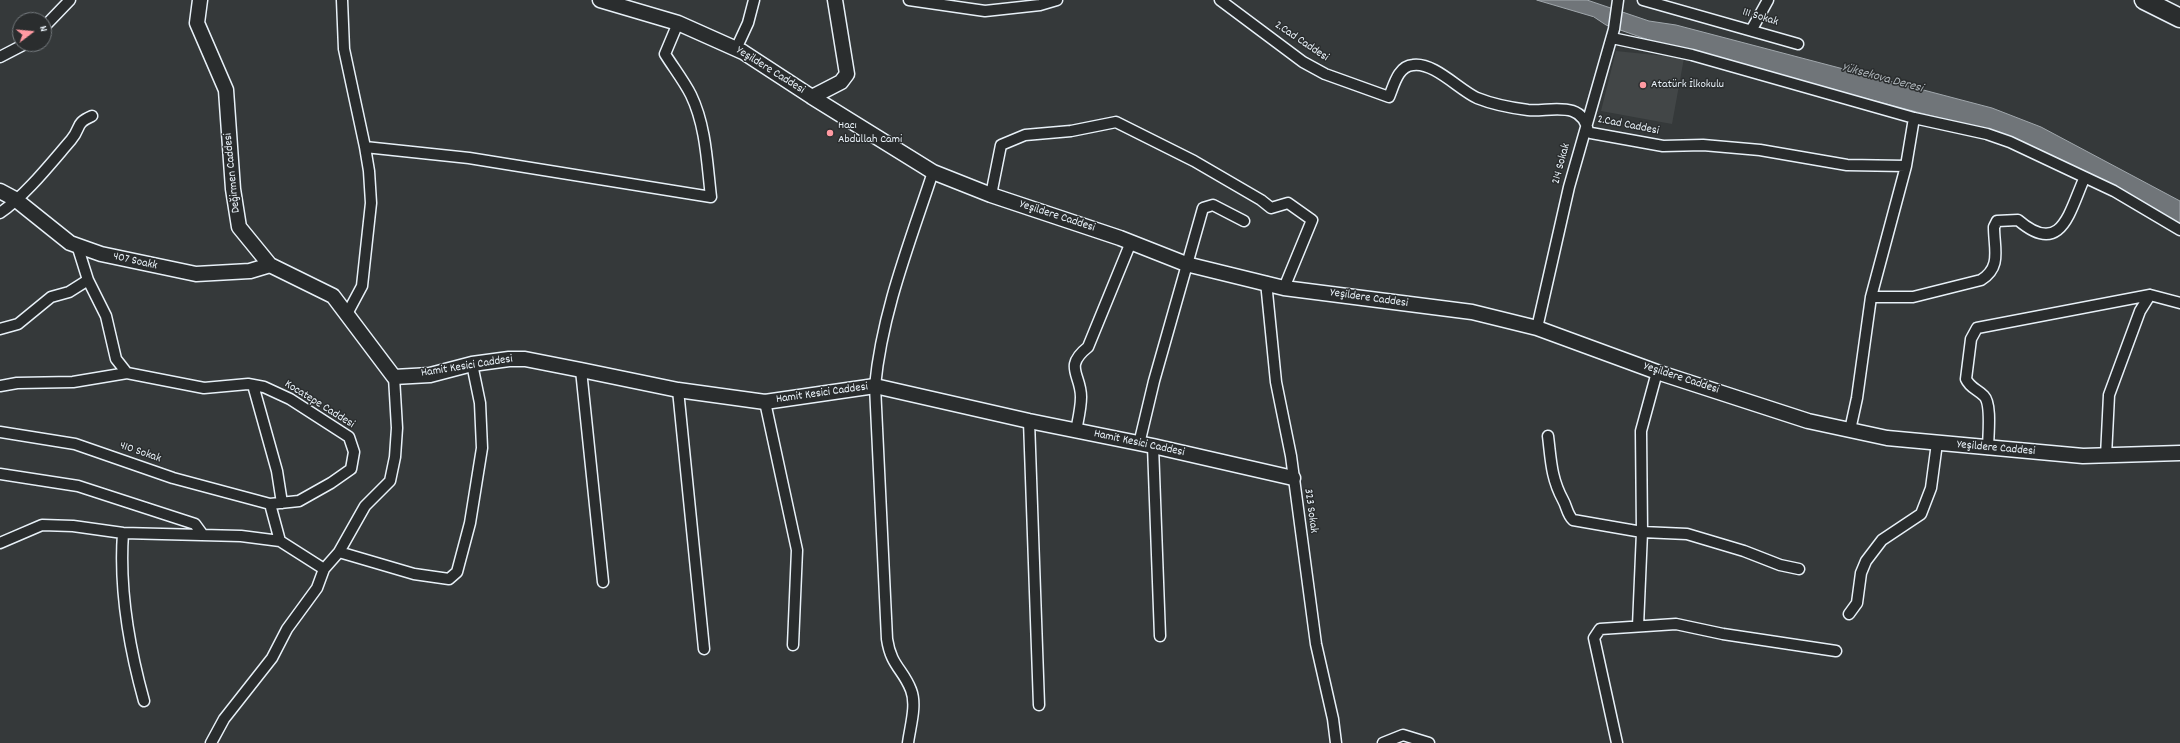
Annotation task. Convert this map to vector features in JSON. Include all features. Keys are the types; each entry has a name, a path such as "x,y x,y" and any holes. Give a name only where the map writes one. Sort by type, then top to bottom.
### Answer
{"highway":[{"path":"2144,0 2180,18"}],"street":[{"path":"52,19 70,0"},
{"name":"Değirmen Caddesi","path":"200,0 197,23 226,90 233,189 239,227 270,265 333,296 394,377"},
{"path":"342,0 344,49 365,147 369,171 371,203 362,286 347,314"},
{"name":"Yeşildere Caddesi","path":"600,0 678,23 736,48 933,172 990,195 1131,242 1186,264 1266,282 1284,288 1472,312 1537,328 1657,372 1808,421 1887,438 1988,449 2083,456 2180,453"},
{"path":"736,48 748,22 754,0"},
{"path":"812,97 841,82 848,74 835,0"},
{"path":"909,0 985,11 1040,5 1057,0"},
{"name":"2.Cad Caddesi","path":"1220,0 1303,62 1325,74 1389,97 1400,72 1412,64 1428,66 1477,98 1528,110 1567,108 1575,112 1587,124 1588,132 1591,134 1663,146 1703,146 1760,150 1847,165 1906,166"},
{"name":"111 Sokak","path":"1643,0 1752,29 1798,44"},
{"path":"1752,29 1768,0"},
{"name":"214 Sokak","path":"1537,328 1569,187 1613,34 1618,4"},
{"path":"365,147 469,158 711,197 705,141 696,108 691,94 665,54 678,23"},
{"path":"1613,34 1914,118 1986,134 2004,140 2084,179 2114,191 2180,230"},
{"path":"0,57 12,51"},
{"path":"0,213 52,162 73,137 81,121 92,116"},
{"path":"1850,430 1857,398 1871,298 1906,166 1914,118"},
{"path":"990,195 1001,146 1025,135 1071,131 1116,122 1194,161 1261,200 1271,208 1288,203 1312,220 1284,288"},
{"path":"908,743 913,700 911,690 892,661 887,639 875,386 878,358 892,293 933,172"},
{"path":"1871,298 1913,297 1981,280 1989,275 1995,268 1994,227 1996,221 2018,220 2028,229 2041,235 2052,234 2062,227 2084,179"},
{"name":"407 Soakk","path":"0,191 15,199 70,243 101,254 196,274 250,271 270,265"},
{"path":"1160,636 1146,445 1186,264 1202,208 1213,205 1244,221"},
{"path":"1076,431 1081,398 1079,384 1074,371 1076,362 1080,353 1088,347 1131,242"},
{"path":"0,386 17,383 73,382 127,373 116,359 106,316 88,280 77,245"},
{"path":"0,329 18,324 51,297 69,292 88,280"},
{"name":"323 Sokak","path":"1266,282 1276,382 1291,456 1316,644 1333,719 1336,743"},
{"path":"1988,449 1989,403 1984,396 1969,384 1966,379 1971,340 1977,328 2150,295 2180,303"},
{"path":"2106,456 2109,394 2140,311 2150,295"},
{"name":"Hamit Kesici Caddesi","path":"394,377 430,375 472,364 509,359 525,359 678,390 765,402 875,386 1293,478"},
{"path":"339,552 414,574 449,579 458,572 470,523 482,448 480,403 472,364"},
{"path":"581,370 603,582"},
{"path":"1638,626 1642,532 1641,431 1657,372"},
{"name":"Kocatepe Caddesi","path":"127,373 204,388 253,385 264,387 290,399 349,437 354,452 350,469 331,483 299,501 270,504"},
{"path":"211,743 224,719 272,658 287,629 317,588 324,569 339,552 365,506 390,481 395,457 397,428 394,377"},
{"path":"253,385 277,471 282,503"},
{"path":"678,390 704,649"},
{"path":"765,402 797,550 793,645"},
{"path":"1029,421 1039,705"},
{"name":"410 Sokak","path":"0,432 74,444 173,478 270,504"},
{"path":"1548,436 1555,487 1569,516 1573,520 1642,532 1687,534 1744,551 1780,565 1799,569"},
{"path":"1849,614 1857,603 1861,573 1866,561 1882,540 1920,514 1930,488 1936,443"},
{"path":"0,474 78,486 195,524 203,535"},
{"path":"270,504 280,541"},
{"path":"0,543 42,525 73,526 123,533 172,536 203,535 280,541 324,569"},
{"path":"123,533 121,559 128,625 137,677 144,701"},
{"path":"1617,743 1594,638 1600,629 1676,624 1723,634 1836,651"},
{"path":"1383,743 1403,735 1429,743"}],"shaded area":[{"path":"1537,0 1587,0 1649,21 1676,25 1992,108 2041,127 2180,201 2180,227 1978,128 1666,46 1606,25 1594,17"},
{"name":"Atatürk İlkokulu","path":"1616,51 1684,58 1672,124 1601,111"}],"place":[{"name":"Atatürk İlkokulu","path":"1643,85"},
{"name":"Hacı Abdullah Cami","path":"830,133"}],"water label":[{"name":"Yüksekova Deresi","path":"1882,79"}]}
